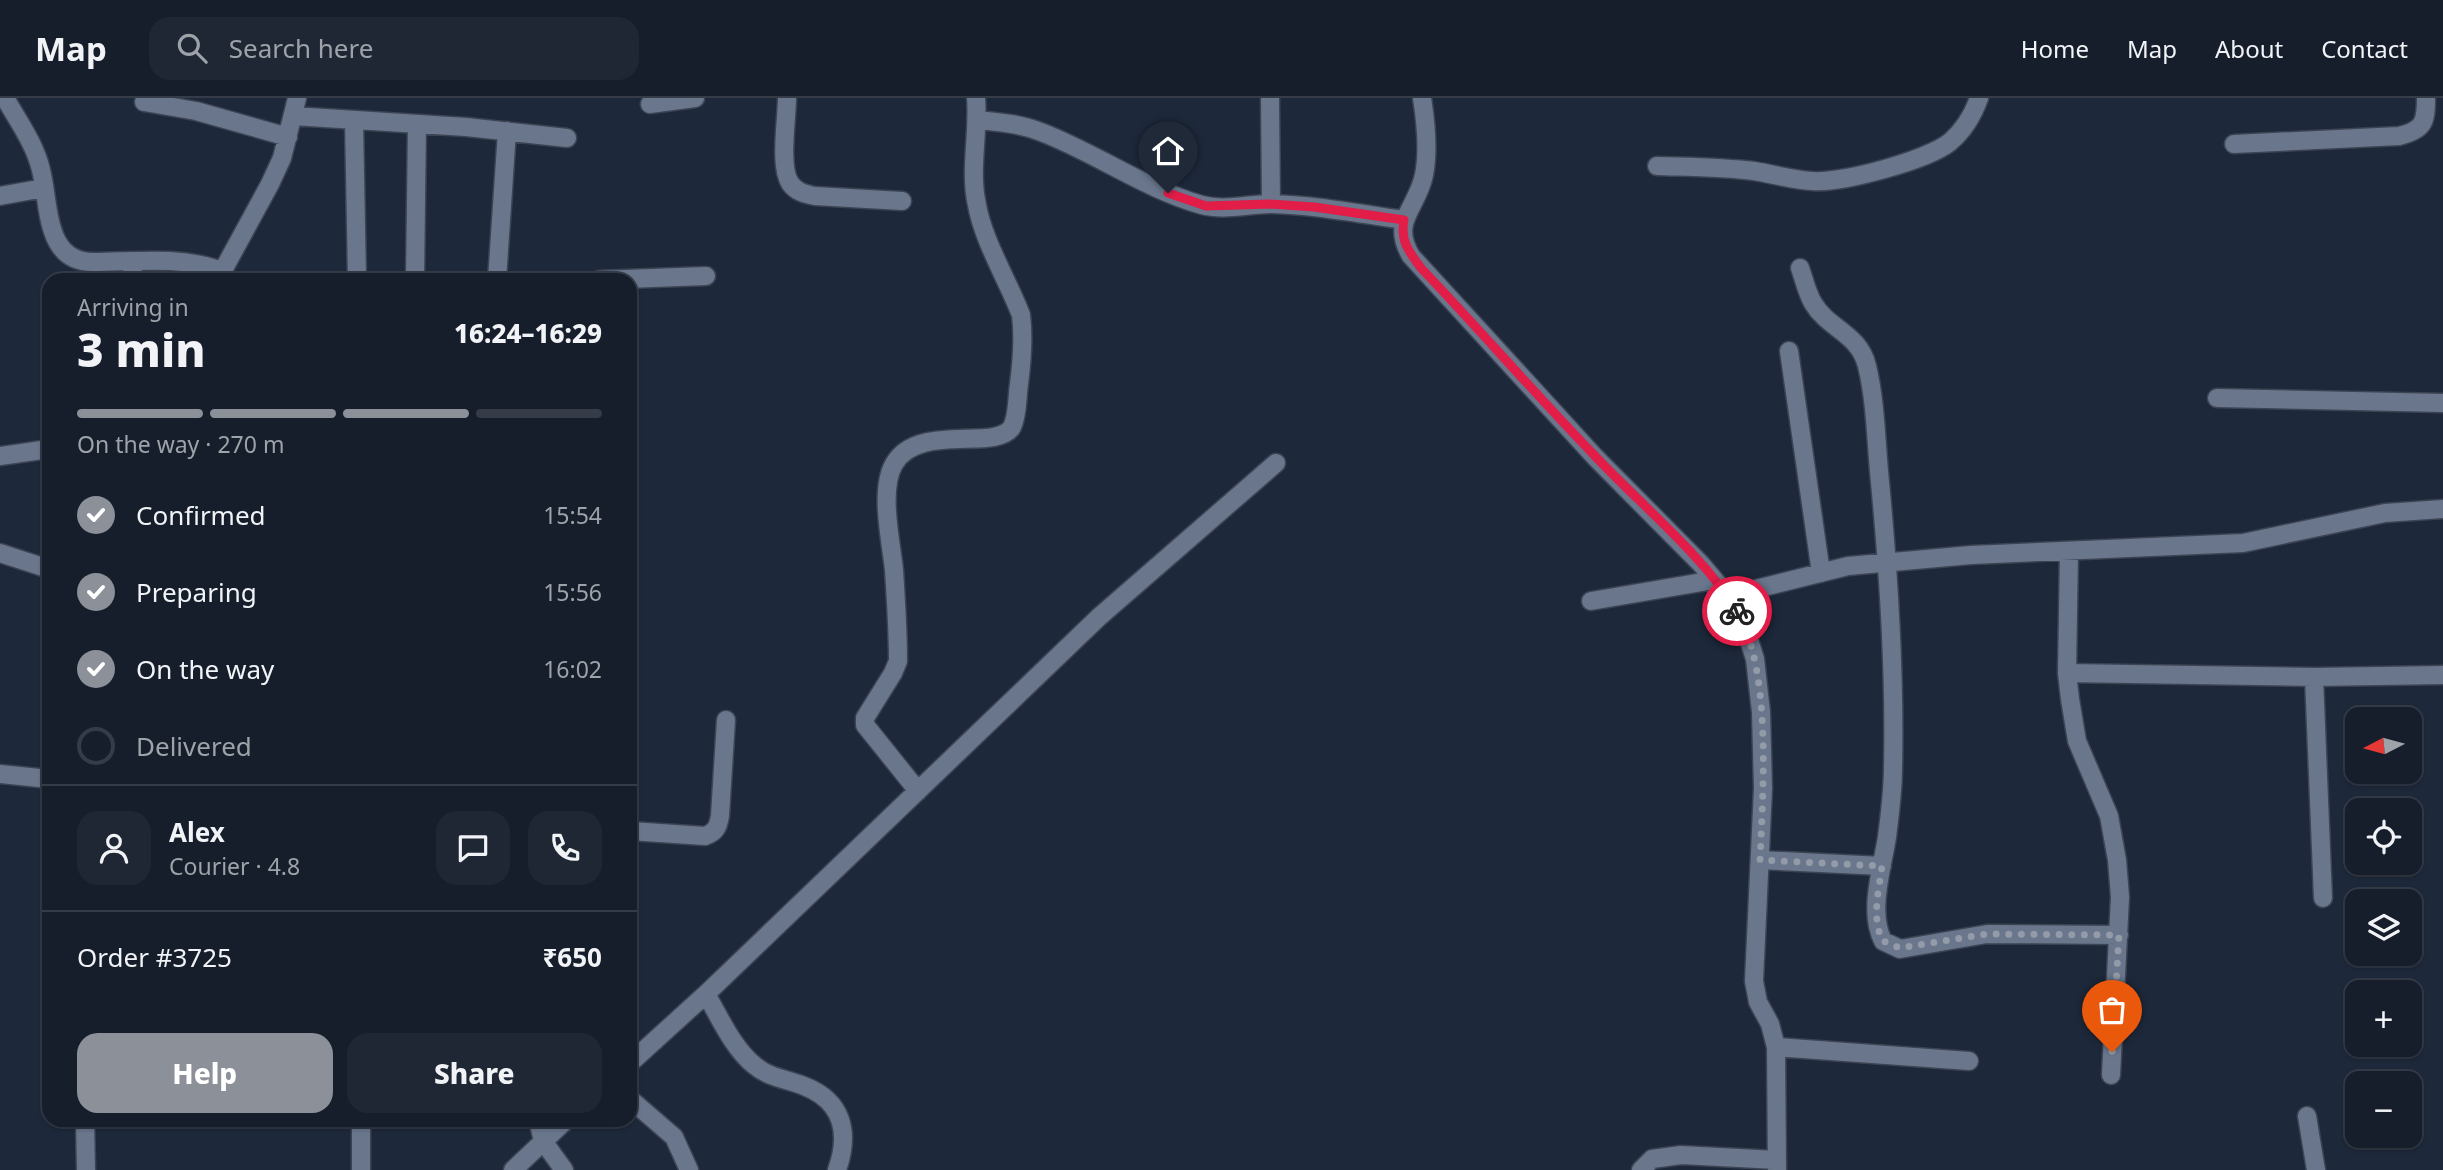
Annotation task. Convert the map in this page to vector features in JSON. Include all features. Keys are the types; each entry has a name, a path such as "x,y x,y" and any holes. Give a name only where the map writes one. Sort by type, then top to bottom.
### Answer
{"street":[{"path":"224,273 270,184 288,137 297,98"},
{"path":"650,104 695,98"},
{"path":"787,98 785,171 791,185 802,194 815,196 902,201"},
{"path":"918,790 865,725 865,718 898,661 887,501 888,477 895,461 909,448 928,442 989,437 1003,434 1011,428 1022,354 1021,315 977,207 974,162 978,120 976,98"},
{"path":"1270,98 1270,204"},
{"path":"1422,98 1426,135 1424,172 1419,193 1404,220 1404,243 1421,268 1595,457 1714,580 1728,596 1749,637 1759,687 1763,788 1753,957 1754,981 1758,1002 1770,1024 1776,1047 1777,1165 1681,1155 1652,1159 1641,1170"},
{"path":"1657,166 1744,170 1812,181 1836,181 1861,176 1926,155 1948,144 1974,113 1979,98"},
{"path":"2234,144 2399,136 2413,133 2421,127 2426,115 2426,98"},
{"path":"4,102 34,150 41,170 51,223 63,252 76,260 90,262 184,262 216,268 219,273"},
{"path":"144,102 196,111 288,137"},
{"path":"293,116 507,131 567,138"},
{"path":"354,120 357,273"},
{"path":"978,120 1009,123 1038,131 1168,193 1197,203 1225,207 1270,204 1314,207 1404,220"},
{"path":"415,273 416,124"},
{"path":"497,273 507,131"},
{"path":"0,196 44,188"},
{"path":"130,261 133,273"},
{"path":"1800,268 1813,303 1852,338 1862,351 1867,367 1887,562 1893,666 1893,770 1877,923 1883,941 1890,946 1913,948 1987,934 2119,935"},
{"path":"637,279 706,276"},
{"path":"1789,351 1821,573"},
{"path":"2217,398 2443,403"},
{"path":"0,456 42,450"},
{"path":"637,1057 706,994 1099,617 1276,463"},
{"path":"1728,596 1848,566 1971,555 2243,543 2385,513 2443,509"},
{"path":"2069,551 2067,673 2077,741 2109,816 2119,885 2119,935 2111,1075"},
{"path":"0,553 42,567"},
{"path":"1591,601 1714,580"},
{"path":"2067,673 2314,677 2443,675"},
{"path":"2314,677 2322,898"},
{"path":"637,831 696,835 712,833 718,827 726,720"},
{"path":"0,774 42,778"},
{"path":"1760,860 1882,866"},
{"path":"706,994 743,1054 755,1066 769,1075 816,1092 837,1110 843,1138 842,1158 837,1170"},
{"path":"1776,1047 1969,1061"},
{"path":"637,1105 674,1137 689,1170"},
{"path":"2307,1116 2316,1170"},
{"path":"85,1127 86,1170"},
{"path":"361,1127 361,1170"},
{"path":"540,1127 543,1141 564,1170"},
{"path":"513,1170 558,1127"}],"way so far":[{"path":"1737,611 1749,637 1759,687 1763,788 1760,860 1882,866 1877,923 1883,941 1890,946 1913,948 1987,934 2119,935 2112,1052"}],"route":[{"path":"1168,193 1206,206 1270,204 1314,207 1404,220 1404,243 1421,268 1595,457 1701,564 1737,611"}]}
